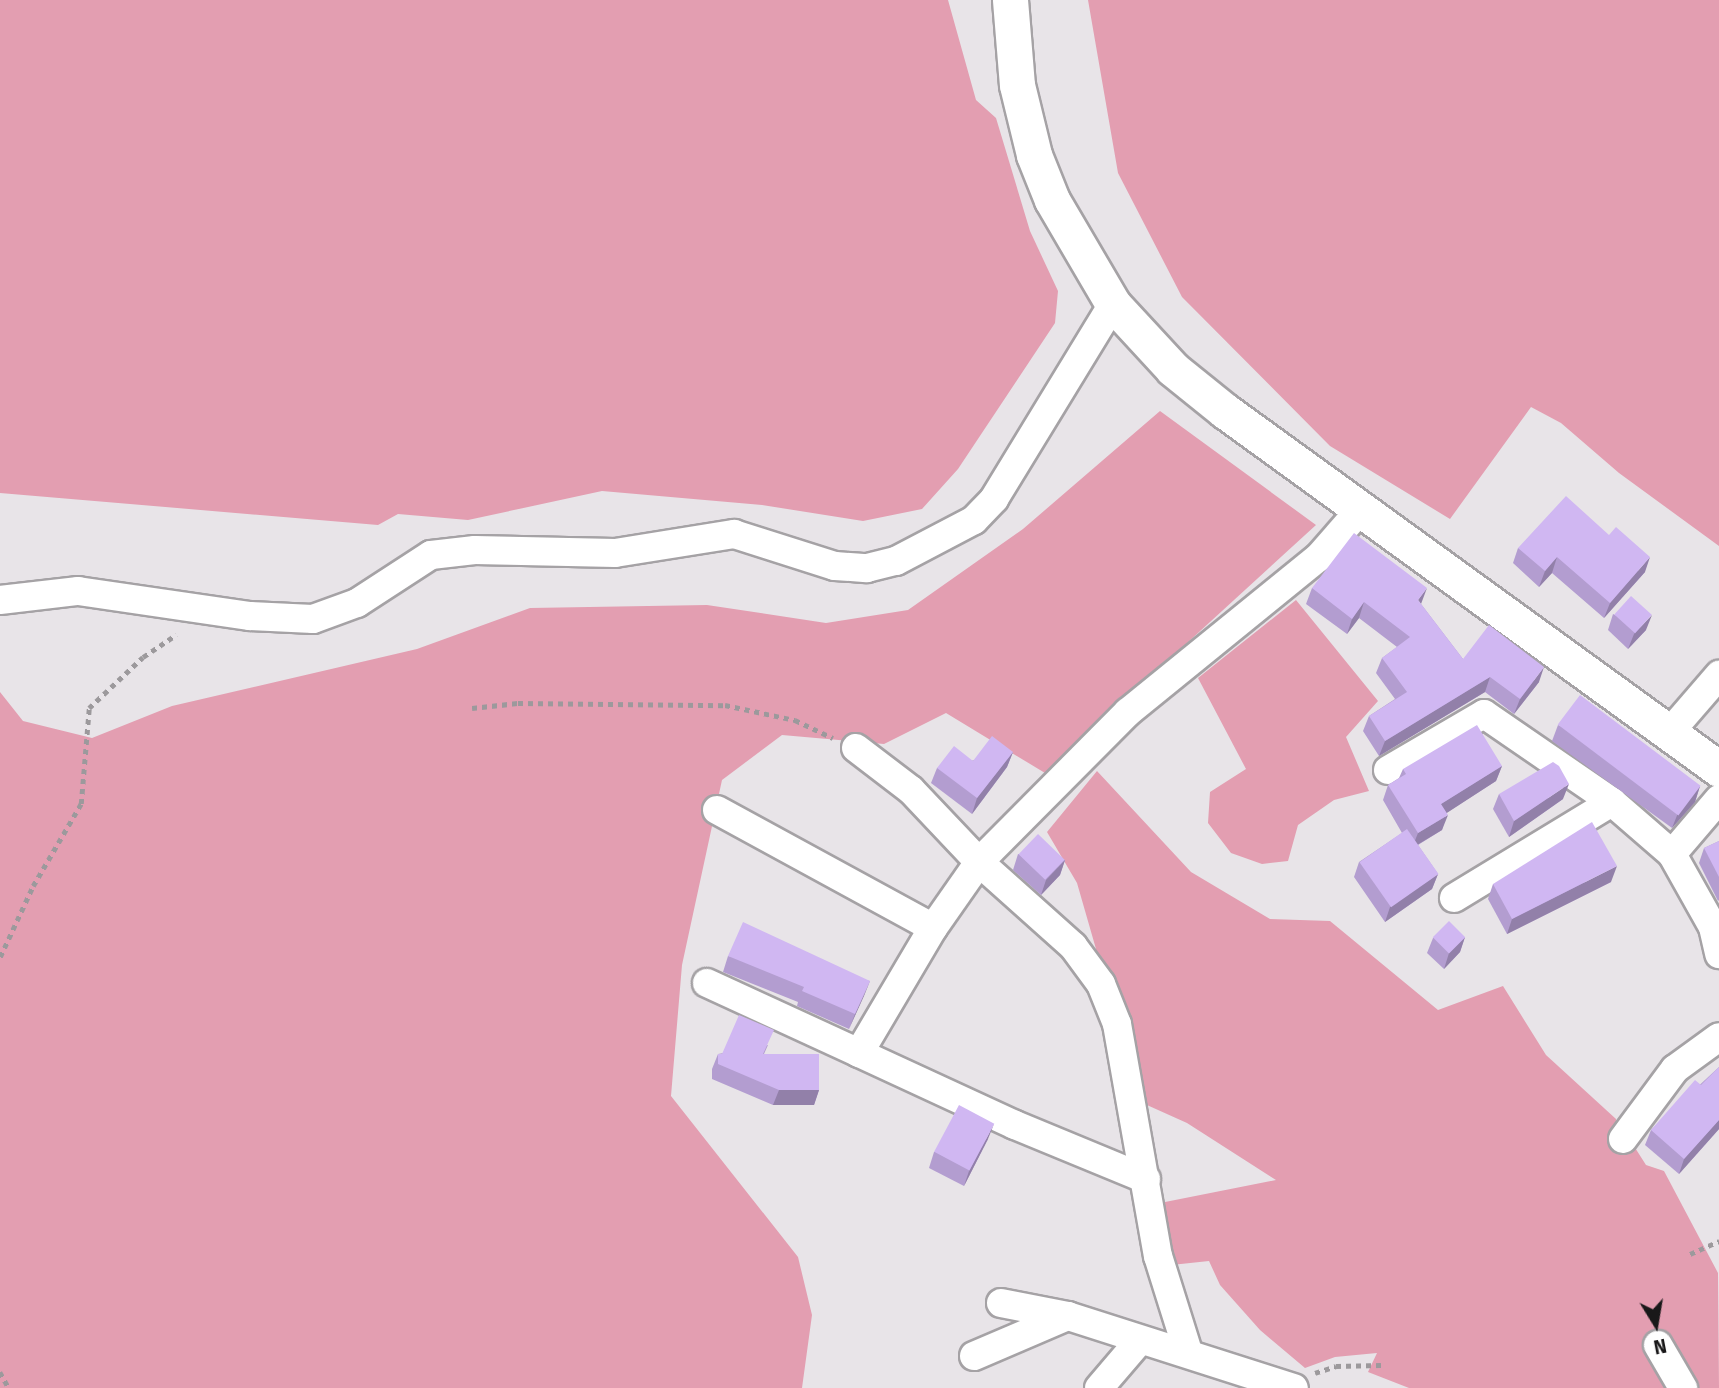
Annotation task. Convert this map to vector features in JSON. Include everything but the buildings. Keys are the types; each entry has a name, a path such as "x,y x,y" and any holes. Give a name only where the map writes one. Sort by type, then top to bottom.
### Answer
{"street":[{"path":"1010,0 1017,85 1034,155 1052,200 1113,304 1173,369 1360,510 1719,769"},
{"path":"0,600 78,592 313,619 357,603 431,555 475,550 615,553 734,534 835,566 867,568 896,561 974,520 994,499 1113,304"},
{"path":"859,1053 933,928 979,862 1128,712 1319,556 1360,510"},
{"path":"1669,733 1719,675"},
{"path":"1388,770 1484,714 1612,802 1672,854 1713,927 1719,954"},
{"path":"856,748 911,790 979,862 1073,946 1101,984 1118,1024 1158,1256 1188,1352"},
{"path":"1672,854 1719,799"},
{"path":"1454,898 1612,802"},
{"path":"717,810 933,928"},
{"path":"707,983 1015,1125 1146,1179"},
{"path":"1623,1139 1675,1069 1719,1037"},
{"path":"1000,1303 1068,1317 1188,1352 1290,1386"},
{"path":"974,1356 1068,1317"},
{"path":"1099,1388 1140,1340"},
{"path":"1658,1345 1683,1388"}],"path":[{"path":"0,957 33,886 81,804 89,708 143,657 202,618 208,608"},
{"path":"472,708 518,702 725,705 795,720 856,748"},
{"path":"1690,1254 1719,1241"},
{"path":"1290,1386 1336,1366 1381,1365"},
{"path":"0,1372 9,1388"}],"shaded area":[{"path":"0,0 948,0 976,100 996,118 1030,231 1058,291 1055,323 958,469 922,509 863,521 762,505 602,491 468,520 398,514 378,525 0,493"},
{"path":"1088,0 1719,0 1719,546 1619,473 1561,423 1531,407 1450,519 1330,446 1182,297 1118,173"},
{"path":"1160,411 1316,525 1045,773 946,713 884,744 782,735 722,780 682,965 671,1096 798,1257 812,1315 802,1388 0,1388 0,692 23,721 92,738 172,706 417,649 530,608 707,605 826,623 908,610 1023,529"},
{"path":"1296,600 1378,701 1346,737 1369,791 1334,800 1298,825 1288,861 1262,864 1231,853 1208,823 1210,792 1246,769 1198,678"},
{"path":"1097,771 1191,872 1270,919 1330,921 1438,1010 1503,986 1546,1055 1616,1119 1615,1146 1632,1143 1646,1165 1664,1171 1718,1273 1719,1388 1409,1388 1368,1372 1377,1353 1335,1357 1305,1368 1260,1330 1220,1285 1209,1261 1162,1266 1160,1203 1276,1180 1187,1123 1138,1101 1089,979 1096,949 1077,883 1047,832"}]}
